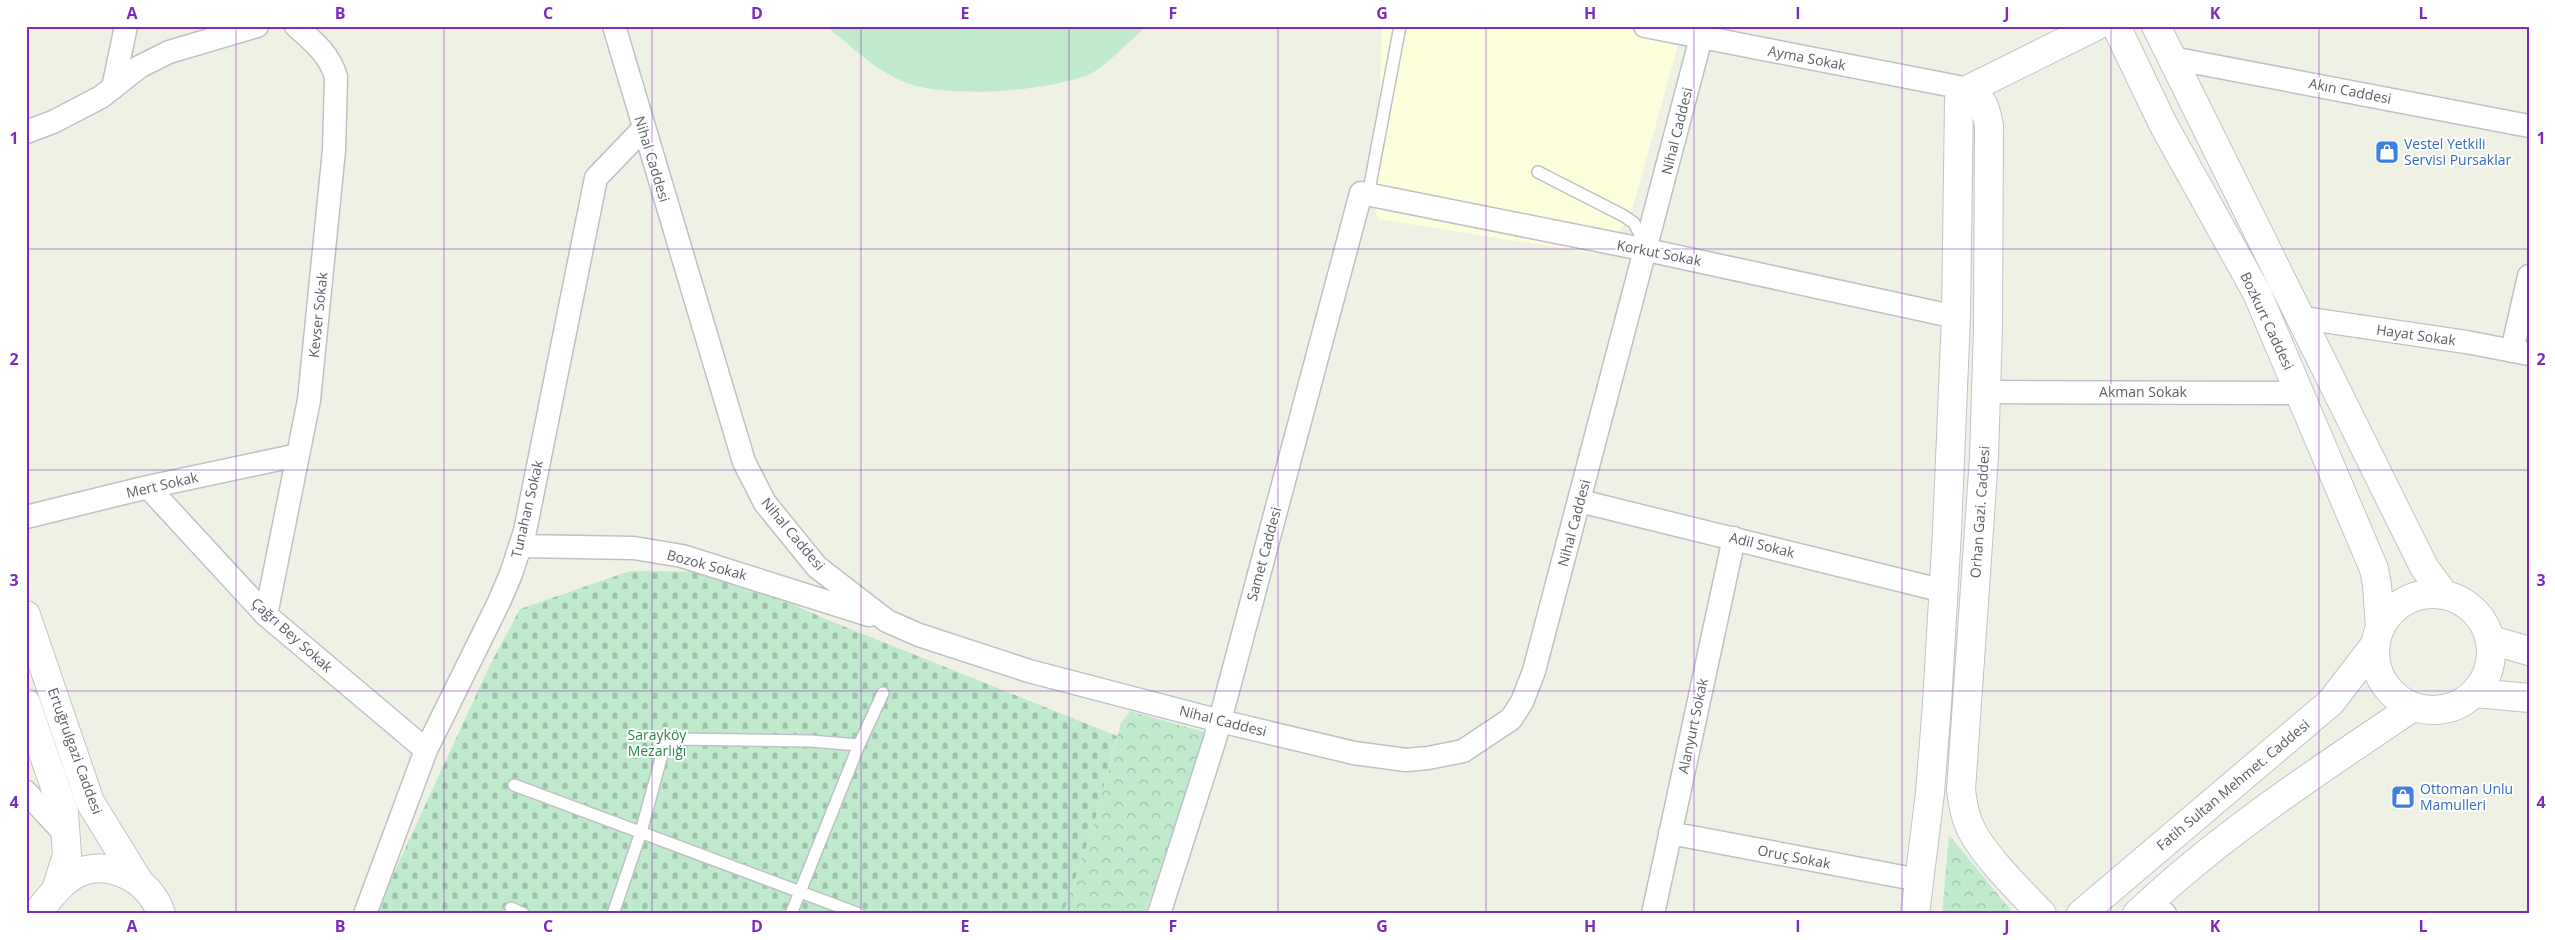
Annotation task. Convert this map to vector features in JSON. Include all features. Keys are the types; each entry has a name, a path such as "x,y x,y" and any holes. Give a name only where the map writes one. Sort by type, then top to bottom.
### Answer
{"street":[{"path":"112,88 126,26"},
{"path":"26,132 61,118 101,97 139,67 169,52 257,26"},
{"name":"Kevser Sokak","path":"266,615 309,400 334,150 336,76 334,66 318,46 296,26"},
{"name":"Nihal Caddesi","path":"614,26 744,462 765,503 817,567 887,621 919,636 1029,671 1220,721 1354,753 1406,760 1463,751 1511,719 1522,702 1534,671 1580,501 1702,32"},
{"name":"Ayma Sokak","path":"1645,26 1702,32 1969,89"},
{"path":"1915,914 1934,744 1944,591 1956,317 1958,114 1960,100 1969,89 2096,26"},
{"name":"Bozkurt Caddesi","path":"2116,26 2163,124 2257,292 2374,569 2377,638"},
{"path":"2156,26 2424,567 2443,593"},
{"name":"Akın Caddesi","path":"2172,58 2529,126"},
{"name":"Orhan Gazi. Caddesi","path":"1969,89 1980,97 1986,109 1989,126 1986,392 1984,457 1961,790 1964,812 1972,833 2010,881 2042,914"},
{"name":"Tunahan Sokak","path":"366,914 426,750 499,602 520,546 596,178 644,129"},
{"name":"Korkut Sokak","path":"1365,189 1956,317"},
{"name":"Samet Caddesi","path":"1159,914 1220,721 1365,189"},
{"path":"2520,353 2529,276"},
{"name":"Hayat Sokak","path":"2302,318 2466,342 2520,353"},
{"name":"Akman Sokak","path":"1986,392 2300,393"},
{"name":"Mert Sokak","path":"26,516 148,487 298,455"},
{"name":"Çağrı Bey Sokak","path":"148,487 266,615 426,750"},
{"name":"Adil Sokak","path":"1580,501 1944,591"},
{"name":"Alanyurt Sokak","path":"1653,914 1734,538"},
{"name":"Bozok Sokak","path":"520,546 634,548 682,556 887,621"},
{"path":"1944,591 1974,600"},
{"name":"Fatih Sultan Mehmet. Caddesi","path":"2081,914 2331,702 2406,599 2424,593 2443,593 2462,600 2477,612 2492,640"},
{"name":"Ertuğrulgazi Caddesi","path":"26,615 90,802 143,885"},
{"path":"2377,638 2376,665 2383,683 2396,698 2413,707 2431,712 2451,708 2476,693 2490,667 2492,640 2529,651"},
{"path":"2476,693 2529,698"},
{"path":"26,703 64,813 67,855 45,905"},
{"path":"2150,910 2172,880 2305,780 2413,707"},
{"path":"26,792 66,835"},
{"name":"Oruç Sokak","path":"1670,833 1919,880"},
{"path":"45,905 75,874 96,869 118,871 143,885 172,914"},
{"path":"143,885 161,914"}],"lane":[{"path":"1365,189 1400,26"},
{"path":"1538,172 1634,223 1641,232 1646,250"},
{"path":"791,914 859,745 883,693"},
{"path":"613,914 641,832 663,751 668,741 678,739 801,741 859,745"},
{"path":"514,785 859,914"},
{"path":"511,908 524,914"}],"shaded area":[{"path":"1382,26 1661,26 1682,31 1630,217 1603,251 1593,253 1378,219 1376,210"}],"green space":[{"path":"826,26 1146,26 1110,60 1088,75 1070,81 1023,89 972,92 926,88 907,83 885,72 865,58"},
{"name":"Sarayköy Mezarlığı","path":"630,571 721,572 828,620 1117,736 1094,824 1063,914 375,914 489,667 520,609"},
{"path":"1130,711 1208,733 1145,914 1063,914 1094,824 1121,723"},
{"path":"1949,835 2014,914 1942,914"}],"place":[{"name":"Vestel Yetkili Servisi Pursaklar","path":"2387,152"},
{"name":"Ottoman Unlu Mamulleri","path":"2403,797"}]}
